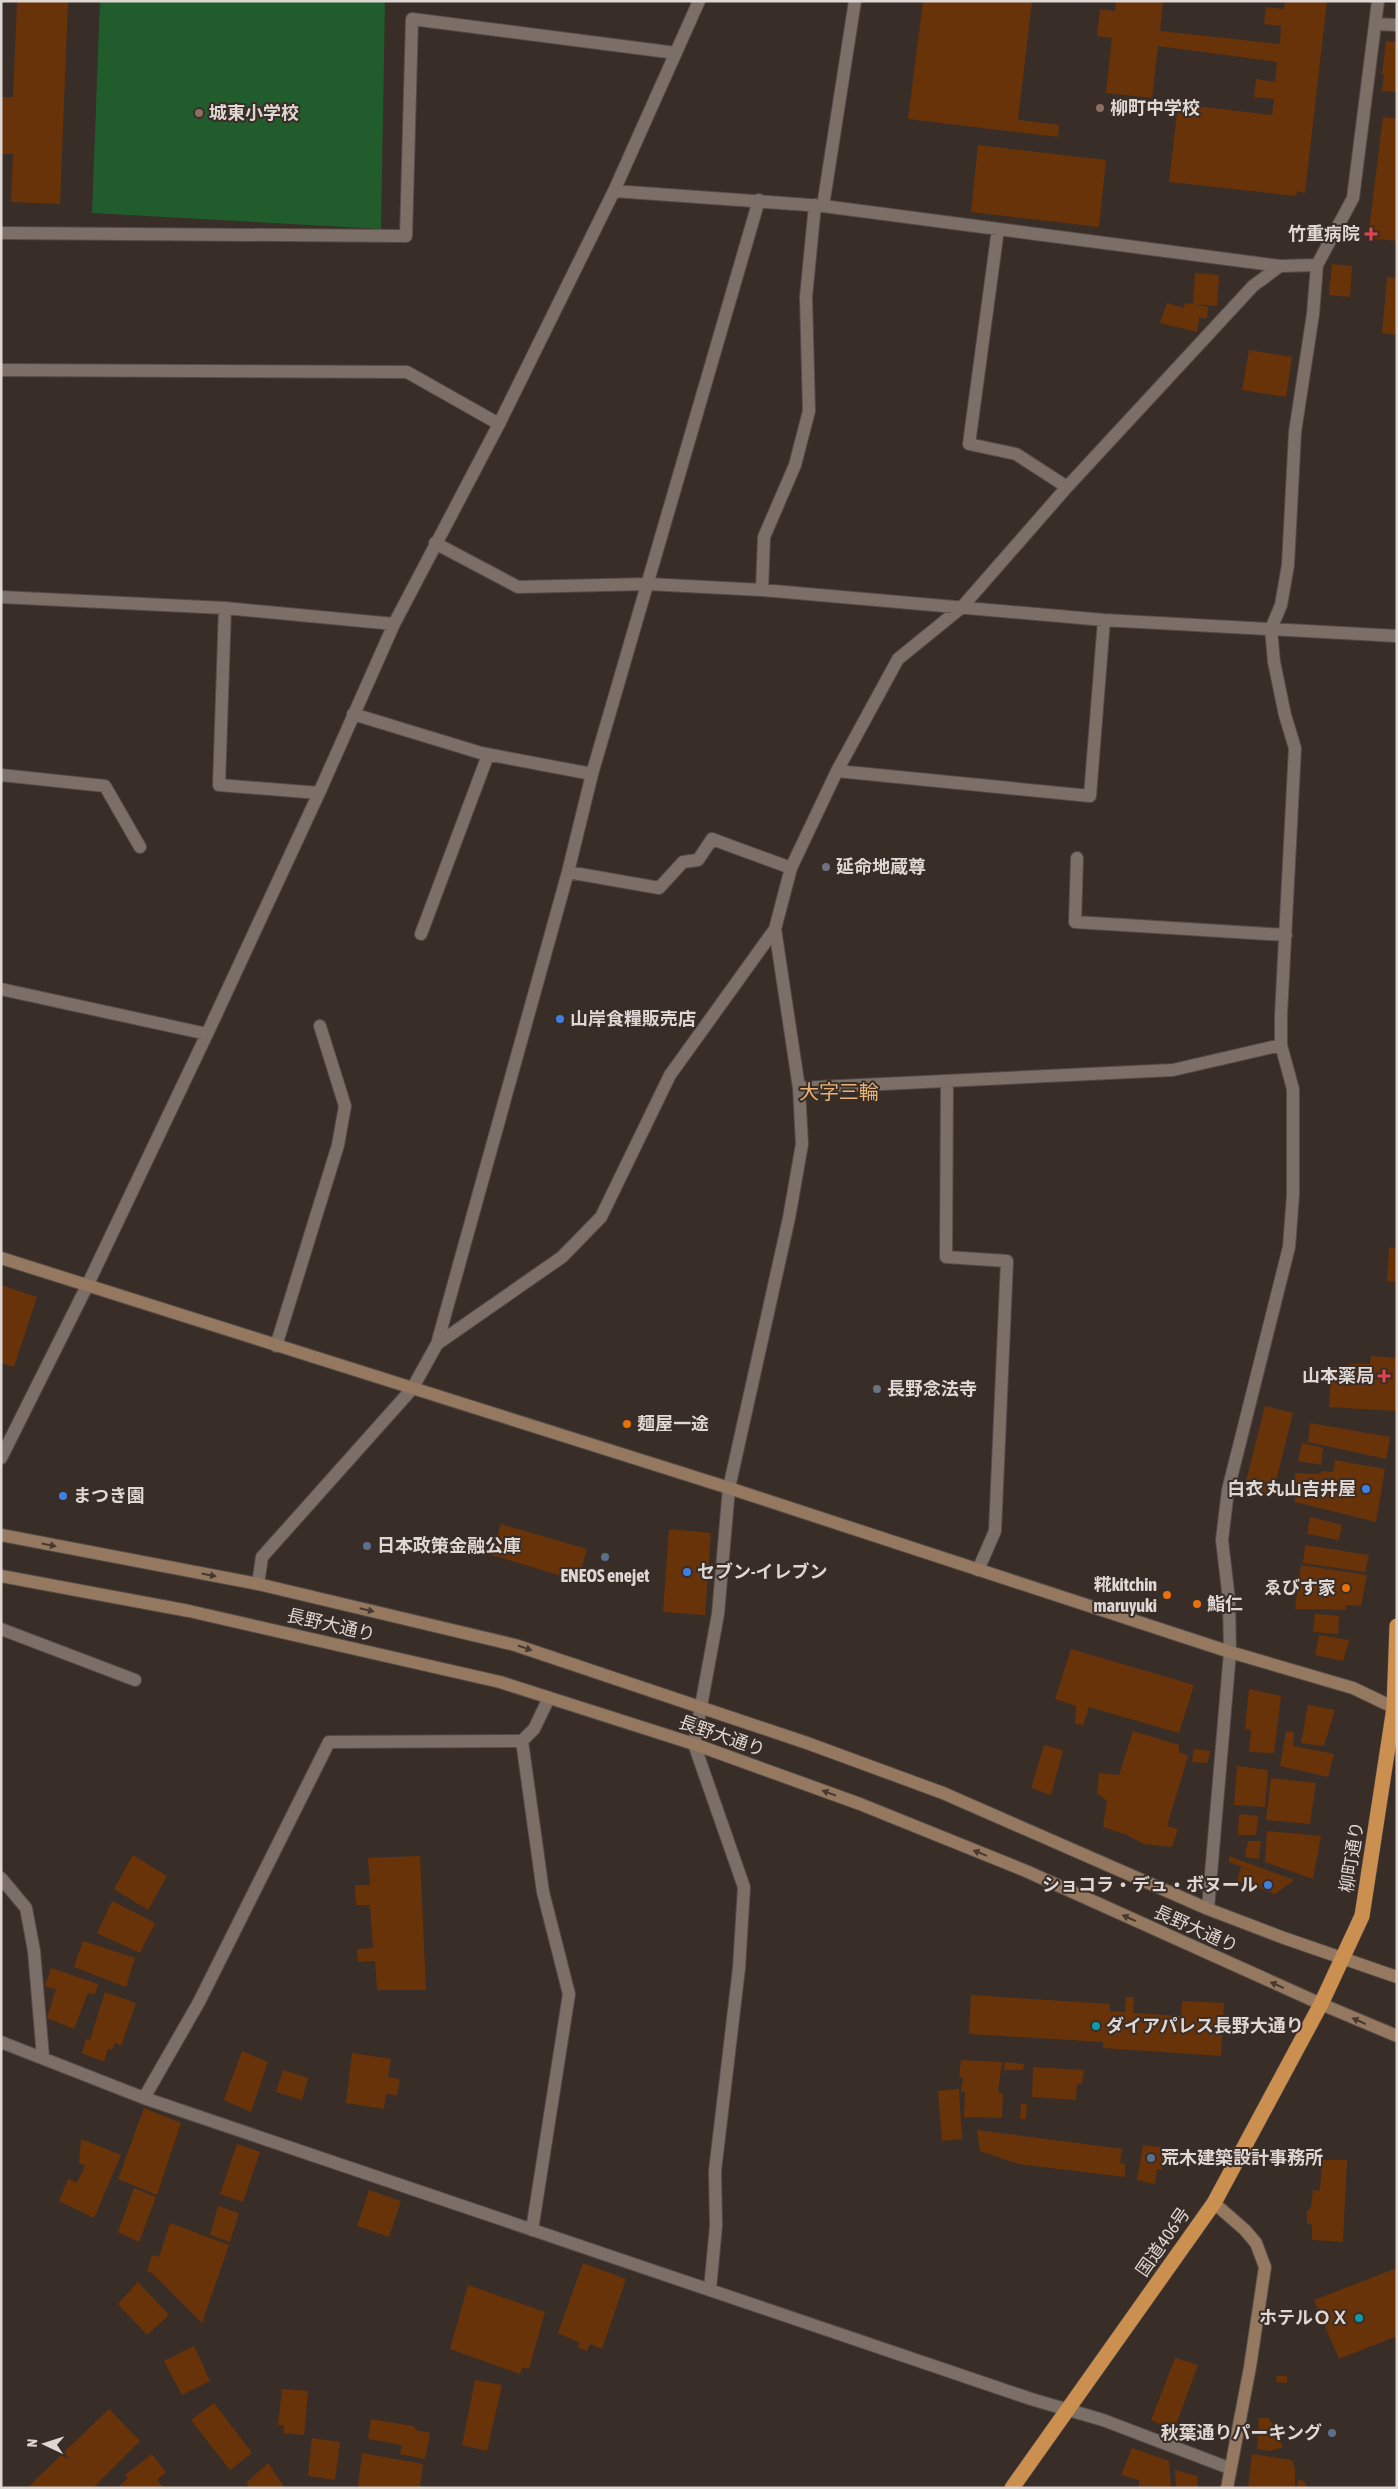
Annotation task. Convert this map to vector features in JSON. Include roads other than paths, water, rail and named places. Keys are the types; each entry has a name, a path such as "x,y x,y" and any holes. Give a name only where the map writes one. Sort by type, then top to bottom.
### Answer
{"highway":[{"name":"柳町通り","path":"1321,2004 1362,1916 1396,1705 1397,1626"},
{"name":"国道406号","path":"1012,2488 1214,2203 1321,2004"}],"street":[{"path":"1,1458 87,1286 207,1034 319,793 394,624 499,424 614,191 699,1"},
{"path":"762,590 764,537 795,465 809,411 806,297 819,206 856,1"},
{"path":"1208,1909 1230,1652 1229,1600 1222,1540 1228,1490 1289,1247 1293,1195 1293,1089 1281,1046 1295,748 1285,716 1271,629 1281,605 1288,565 1296,432 1318,265 1353,198 1378,1"},
{"path":"1,233 406,236 412,19 676,53"},
{"path":"1376,24 1397,25"},
{"path":"614,191 758,200 819,206 1280,266 1318,265"},
{"path":"258,1584 262,1557 412,1389 437,1344 568,872 592,774 758,200"},
{"path":"998,230 969,444 1016,454 1067,487"},
{"path":"437,1344 562,1258 601,1217 670,1075 775,929 791,868 837,771 898,660 962,607 1067,487 1253,286 1280,266"},
{"path":"1,370 407,372 499,424"},
{"path":"435,543 518,587 648,584 762,590 1104,620 1397,636"},
{"path":"1,597 225,608 394,624"},
{"path":"225,608 219,785 319,793"},
{"path":"837,771 1090,796 1104,620"},
{"path":"353,714 488,754 592,774"},
{"path":"421,934 488,754"},
{"path":"1,775 105,786 140,847"},
{"path":"568,872 659,888 683,862 698,860 712,839 791,868"},
{"path":"1077,858 1075,922 1286,935"},
{"path":"710,2290 716,2226 715,2171 739,1968 744,1887 706,1785 694,1744 718,1614 729,1488 789,1218 802,1144 799,1088 775,929"},
{"path":"1,989 207,1034"},
{"path":"276,1346 338,1145 345,1106 320,1026"},
{"path":"799,1088 1173,1070 1281,1046"},
{"path":"948,1081 946,1256 1007,1261 995,1531 978,1570"},
{"path":"1,1258 729,1488 1230,1652 1353,1688 1396,1705"},
{"name":"長野大通り","path":"1,1536 258,1584 515,1645 807,1744 943,1793 1208,1909 1284,1938 1397,1976"},
{"name":"長野大通り","path":"1,1576 189,1611 500,1682 694,1744 860,1804 1026,1871 1321,2004 1397,2036"},
{"path":"1,1630 135,1680"},
{"path":"144,2098 199,2002 329,1742 522,1741 534,1729 549,1698"},
{"path":"522,1741 543,1892 569,1994 532,2230"},
{"path":"1,1878 26,1908 34,1951 43,2057"},
{"path":"1,2042 144,2098 1067,2410 1104,2420 1229,2468"},
{"path":"1214,2203 1245,2230 1256,2243 1265,2268 1250,2367 1229,2468 1227,2488"}],"place":[{"name":"柳町中学校","path":"1100,108"},
{"name":"城東小学校","path":"199,113"},
{"name":"竹重病院","path":"1371,234"},
{"name":"延命地蔵尊","path":"826,867"},
{"name":"山岸食糧販売店","path":"560,1019"},
{"name":"山本薬局","path":"1384,1376"},
{"name":"長野念法寺","path":"877,1389"},
{"name":"麺屋一途","path":"627,1424"},
{"name":"白衣 丸山吉井屋","path":"1366,1489"},
{"name":"まつき園","path":"63,1496"},
{"name":"日本政策金融公庫","path":"367,1546"},
{"name":"ENEOS enejet","path":"605,1557"},
{"name":"セブン-イレブン","path":"687,1572"},
{"name":"ゑびす家","path":"1346,1588"},
{"name":"糀kitchin maruyuki","path":"1167,1595"},
{"name":"鮨仁","path":"1197,1604"},
{"name":"ショコラ・デュ・ボヌール","path":"1268,1885"},
{"name":"ダイアパレス長野大通り","path":"1096,2026"},
{"name":"荒木建築設計事務所","path":"1151,2158"},
{"name":"ホテルＯＸ","path":"1359,2318"},
{"name":"秋葉通りパーキング","path":"1332,2433"}],"district":[{"name":"大字三輪","path":"839,1092"}]}
